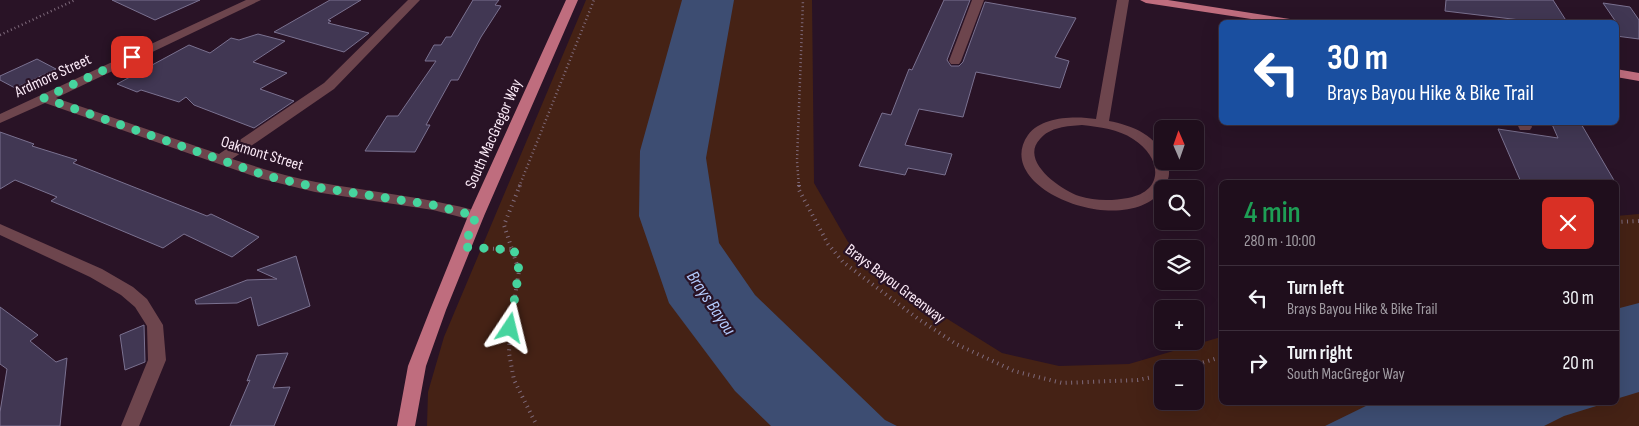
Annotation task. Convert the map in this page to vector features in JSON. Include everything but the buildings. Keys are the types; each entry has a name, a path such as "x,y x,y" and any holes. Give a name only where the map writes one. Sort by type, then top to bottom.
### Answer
{"main road":[{"name":"South MacGregor Way","path":"406,426 417,366 476,216 572,0"},
{"path":"1146,0 1277,20"},
{"path":"1619,74 1639,77"}],"street":[{"name":"Ardmore Street","path":"0,119 255,0"},
{"path":"221,160 338,78 414,0"},
{"path":"955,61 978,0"},
{"path":"1102,123 1123,0"},
{"name":"Oakmont Street","path":"44,98 267,176 315,187 433,205 476,216"},
{"path":"1082,120 1102,123 1122,128 1140,137 1154,148 1162,161 1164,175 1160,187 1148,197 1131,204 1088,203 1066,197 1048,186 1035,174 1028,160 1028,148 1035,136 1047,128 1063,122 1082,120"},
{"path":"0,229 96,273 127,291 141,303 155,325 157,360 130,426"}],"path":[{"path":"0,35 75,0"},
{"path":"537,426 514,380 509,353 519,270 504,224 594,0"},
{"name":"Brays Bayou Greenway","path":"803,0 799,190 828,244 838,258 917,318 956,344 1014,370 1062,383 1138,380 1154,377"},
{"path":"1619,222 1639,221"},
{"path":"464,247 514,250"},
{"path":"1204,362 1219,358"}],"shaded area":[{"path":"586,0 812,0 814,183 848,242 925,305 1002,353 1059,366 1129,364 1177,350 1204,350 1204,342 1219,338 1219,405 1619,405 1619,216 1639,214 1639,426 427,426 428,392 444,337"}],"water":[{"name":"Brays Bayou","path":"682,0 734,0 706,158 719,243 755,295 885,420 897,426 771,426 735,391 669,303 639,216 640,151"},
{"path":"1639,303 1639,392 1619,398 1619,308"},
{"path":"1368,405 1600,405 1564,416 1544,426 1325,426"}],"route":[{"path":"132,57 44,98 267,176 315,187 433,205 476,216 464,247 514,250 519,270 510,328"}]}
